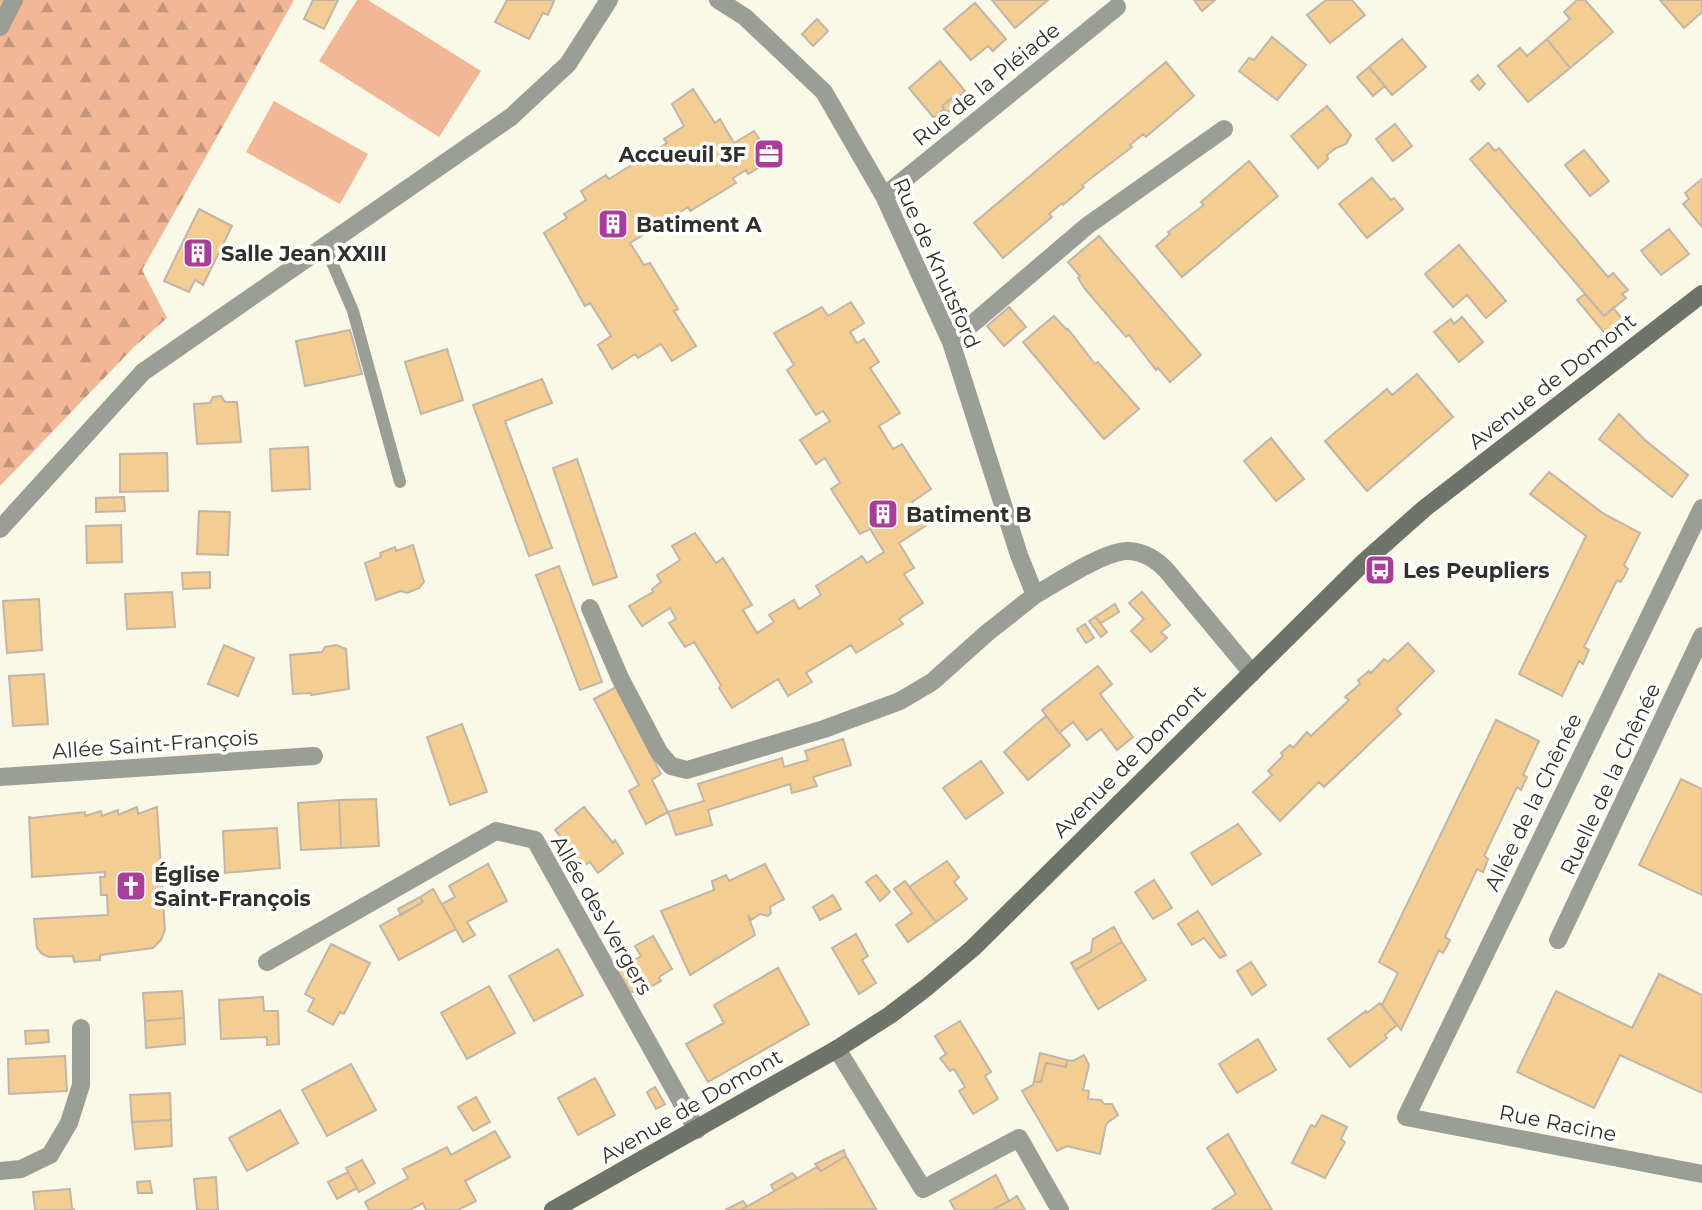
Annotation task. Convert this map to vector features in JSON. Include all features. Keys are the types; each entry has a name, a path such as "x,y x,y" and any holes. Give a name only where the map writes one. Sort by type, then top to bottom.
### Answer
{"main road":[{"name":"Avenue de Domont","path":"553,1210 837,1049 890,1015 972,948 1364,562 1425,508 1702,294"}],"street":[{"path":"0,27 14,0"},
{"path":"0,529 143,372 511,117 568,64 609,0"},
{"name":"Rue de Knutsford","path":"718,0 745,17 824,92 884,196 951,342 1019,555 1035,595"},
{"name":"Rue de la Pléiade","path":"884,196 1117,6"},
{"path":"951,342 1087,226 1224,129"},
{"name":"Allée de la Chênée","path":"1406,1117 1702,508"},
{"path":"590,608 620,678 659,752 671,766 687,770 824,729 900,701 932,682 1035,595 1107,555 1126,550 1141,553 1157,561 1252,673"},
{"name":"Ruelle de la Chênée","path":"1558,940 1702,636"},
{"name":"Allée Saint-François","path":"0,777 314,756"},
{"name":"Allée des Vergers","path":"267,962 496,831 535,840 697,1130"},
{"path":"0,1171 21,1169 50,1155 69,1123 81,1085 81,1028"},
{"path":"837,1049 923,1189 1018,1139 1060,1210"},
{"name":"Rue Racine","path":"1406,1117 1702,1174"}],"lane":[{"path":"325,246 353,311 400,482"}],"green space":[{"path":"0,0 294,0 142,270 167,318 134,347 0,486"},
{"path":"357,0 368,0 481,71 439,137 319,61"},
{"path":"274,101 368,154 340,204 246,152"}],"building":[{"path":"313,0 338,0 324,29 304,19"},
{"path":"507,0 554,1 548,15 543,13 529,39 495,22"},
{"path":"992,0 1048,0 1015,28"},
{"path":"1194,0 1215,0 1202,11"},
{"path":"1326,0 1352,0 1365,15 1330,43 1307,15"},
{"path":"1577,0 1585,0 1613,32 1570,68 1547,39 1570,19 1564,12"},
{"path":"1660,0 1702,0 1702,12 1684,28"},
{"path":"975,3 1006,39 993,51 988,46 971,60 944,29"},
{"path":"817,19 828,31 813,46 802,34"},
{"path":"1272,37 1306,65 1277,100 1239,71 1249,58 1254,60"},
{"path":"1402,39 1426,67 1392,95 1369,67"},
{"path":"1547,39 1570,68 1528,102 1498,66 1520,48 1527,56"},
{"path":"940,61 965,91 954,101 952,98 942,106 944,109 934,118 909,88"},
{"path":"1166,62 1194,96 1146,137 1143,134 1130,145 1132,147 1082,185 1084,187 1049,214 1052,217 1003,258 974,223"},
{"path":"1369,67 1385,86 1373,96 1357,77"},
{"path":"1478,75 1485,84 1479,90 1471,81"},
{"name":"Batiment A","path":"693,89 715,123 720,119 734,143 754,131 769,154 756,164 758,168 748,174 746,170 733,178 736,183 690,211 688,207 676,215 679,219 654,234 651,230 630,243 644,265 650,263 678,309 674,311 696,346 672,361 661,344 638,358 635,354 612,369 598,345 611,336 590,303 585,306 544,233 567,218 564,214 586,200 581,191 606,175 609,179 667,143 664,139 684,126 672,104"},
{"path":"952,98 957,104 947,113 942,106"},
{"path":"1327,106 1351,135 1346,144 1327,155 1328,159 1318,168 1291,136"},
{"path":"1395,124 1412,146 1393,161 1376,139"},
{"path":"1488,143 1495,151 1499,148 1608,277 1613,273 1628,290 1622,294 1626,298 1604,316 1470,159"},
{"path":"1584,150 1609,181 1590,196 1565,165"},
{"path":"1249,161 1278,196 1182,277 1156,246 1170,234 1168,232 1204,205 1201,202"},
{"path":"1372,178 1391,200 1394,198 1403,209 1367,238 1339,204"},
{"path":"1702,179 1702,227 1683,204 1689,199 1685,193"},
{"name":"Salle Jean XXIII","path":"199,209 232,226 203,285 195,280 189,292 164,281"},
{"path":"1669,229 1689,254 1661,275 1641,251"},
{"path":"1099,236 1201,355 1170,382 1158,368 1156,370 1129,335 1126,337 1085,289 1078,278 1080,276 1068,262"},
{"path":"1459,245 1506,301 1486,318 1467,295 1453,307 1425,274"},
{"path":"1585,294 1604,316 1613,308 1626,323 1607,336 1577,300"},
{"name":"Batiment B","path":"851,302 864,323 850,332 857,343 864,339 879,362 870,368 900,413 879,426 893,449 902,444 931,489 912,502 927,525 899,543 914,568 904,574 923,603 899,619 903,624 856,653 851,645 806,673 812,682 788,696 778,679 732,708 694,642 685,647 669,623 676,619 670,608 642,626 629,606 653,592 652,589 661,582 657,575 680,560 672,546 695,533 716,563 723,558 752,605 743,610 757,633 774,622 769,615 794,600 799,609 821,595 816,586 862,556 867,563 884,552 870,529 860,534 831,489 840,483 825,458 816,464 800,440 830,421 823,411 816,415 787,370 794,365 774,333 822,307 828,316"},
{"path":"1009,307 1026,327 1004,346 987,326"},
{"path":"1054,316 1068,329 1095,364 1098,362 1139,409 1104,439 1023,342"},
{"path":"1462,317 1483,342 1459,362 1434,332 1451,319 1454,324"},
{"path":"350,330 362,374 305,386 296,341"},
{"path":"447,349 463,400 421,414 405,362"},
{"path":"1417,374 1453,417 1367,491 1325,441 1387,389 1392,395"},
{"path":"542,379 552,403 505,421 552,548 529,556 473,405"},
{"path":"221,396 225,402 237,402 241,442 197,444 194,404 210,403 213,397"},
{"path":"1619,414 1645,440 1688,475 1672,497 1599,439"},
{"path":"1271,438 1304,479 1276,501 1244,461"},
{"path":"308,447 310,489 272,491 270,449"},
{"path":"167,453 168,491 120,492 120,454"},
{"path":"577,459 617,577 593,585 553,468"},
{"path":"1549,472 1604,514 1640,533 1624,565 1628,569 1621,582 1617,580 1584,647 1589,650 1583,664 1579,661 1562,696 1519,674 1586,536 1530,494"},
{"path":"124,497 125,511 96,512 96,498"},
{"path":"199,511 230,512 228,555 197,554"},
{"path":"121,525 122,562 87,563 86,526"},
{"path":"413,545 424,582 419,588 407,593 401,591 376,600 365,563 381,557 380,553 395,547 396,551"},
{"path":"559,566 602,682 580,690 536,575"},
{"path":"210,572 210,588 183,589 182,573"},
{"path":"172,592 175,627 127,629 125,594"},
{"path":"1142,592 1170,625 1161,632 1167,638 1151,652 1131,631 1144,619 1129,603"},
{"path":"39,599 42,650 7,653 3,601"},
{"path":"1115,604 1119,612 1101,623 1095,617"},
{"path":"1095,617 1107,632 1101,637 1089,621"},
{"path":"1085,624 1094,638 1086,643 1077,629"},
{"path":"1408,643 1434,671 1396,709 1401,714 1324,787 1319,782 1280,821 1253,792 1272,775 1268,771 1290,745 1293,748 1307,732 1311,736 1349,700 1345,697 1360,684 1358,680 1369,671 1371,673 1384,659 1388,662"},
{"path":"224,645 254,658 238,696 208,684"},
{"path":"336,645 346,649 349,689 311,695 293,694 290,655 322,652 325,647"},
{"path":"1098,666 1112,684 1100,694 1133,737 1117,750 1101,729 1087,740 1073,722 1059,733 1042,710"},
{"path":"44,674 48,724 13,726 9,676"},
{"path":"616,687 661,774 652,780 668,812 646,824 629,791 639,785 594,699"},
{"path":"1046,716 1070,745 1028,780 1004,752"},
{"path":"1496,720 1539,741 1523,775 1527,777 1521,790 1517,787 1484,856 1488,859 1483,872 1477,869 1445,937 1450,940 1443,953 1439,950 1401,1030 1382,1005 1398,973 1379,962"},
{"path":"462,724 487,792 450,805 427,737"},
{"path":"843,739 851,765 813,777 817,786 792,793 790,784 708,810 712,825 676,835 668,812 704,801 698,784 782,758 784,767 808,760 805,751"},
{"path":"981,761 1003,793 966,819 943,788"},
{"path":"1681,779 1702,789 1702,895 1639,865"},
{"path":"376,799 379,846 341,848 339,800"},
{"path":"339,800 341,848 301,850 298,803"},
{"name":"Église Saint-François","path":"137,807 138,814 157,807 165,930 161,940 153,948 100,955 100,960 74,962 73,956 49,957 42,954 37,948 34,919 108,915 107,895 101,895 100,877 105,877 105,872 32,877 29,817 85,812 85,816 101,811 102,816 118,810 118,815"},
{"path":"584,807 613,843 615,840 623,853 598,873 590,862 584,866 555,830"},
{"path":"1238,824 1261,854 1212,885 1191,853"},
{"path":"277,828 280,868 225,873 223,831"},
{"path":"947,861 959,877 954,882 967,899 936,922 909,887"},
{"path":"488,864 507,901 467,922 475,935 463,942 442,904 455,897 449,886"},
{"path":"765,864 784,899 770,907 771,913 768,916 760,914 751,920 748,915 755,935 690,975 661,911 714,890 712,881 726,875 729,881"},
{"path":"876,875 890,892 880,901 866,882"},
{"path":"1154,880 1172,908 1153,919 1135,892"},
{"path":"905,881 936,922 908,942 896,925 912,913 894,889"},
{"path":"433,889 456,929 399,960 380,926 423,902 420,897"},
{"path":"833,895 841,909 820,920 813,907"},
{"path":"420,897 423,902 401,915 398,909"},
{"path":"1198,911 1226,955 1220,958 1204,938 1192,945 1178,924"},
{"path":"1114,927 1122,942 1075,970 1071,963 1091,952 1093,939"},
{"path":"856,934 868,956 862,960 876,983 859,994 832,948"},
{"path":"653,936 672,969 659,977 661,981 648,988 645,985 631,993 616,970 641,956 635,946"},
{"path":"1122,942 1146,980 1098,1009 1075,970"},
{"path":"331,944 370,963 344,1014 340,1012 333,1025 308,1011 314,999 305,994"},
{"path":"558,949 583,995 534,1021 509,976"},
{"path":"1251,962 1266,985 1252,995 1237,971"},
{"path":"778,968 809,1024 708,1082 686,1044 724,1023 714,1005"},
{"path":"1659,974 1702,995 1702,1093 1620,1055 1594,1108 1517,1072 1556,991 1632,1028"},
{"path":"489,986 515,1033 467,1059 441,1013"},
{"path":"182,991 184,1018 145,1021 143,993"},
{"path":"263,997 264,1011 278,1011 279,1044 267,1045 267,1037 221,1039 219,1000"},
{"path":"1380,1003 1397,1025 1385,1035 1387,1038 1350,1067 1328,1039"},
{"path":"184,1018 185,1044 146,1048 145,1021"},
{"path":"960,1021 991,1072 985,1076 998,1099 973,1114 959,1091 965,1087 954,1069 950,1071 940,1058 946,1054 935,1036"},
{"path":"48,1030 49,1042 26,1044 25,1031"},
{"path":"1258,1039 1276,1070 1237,1093 1219,1064"},
{"path":"1040,1053 1067,1060 1066,1067 1046,1063 1041,1082 1034,1081"},
{"path":"1084,1055 1089,1065 1083,1090 1089,1091 1088,1099 1112,1104 1118,1115 1106,1124 1100,1154 1067,1146 1057,1151 1022,1091 1033,1085 1034,1081 1041,1082 1046,1063 1066,1067 1067,1060 1073,1061"},
{"path":"65,1056 67,1091 9,1094 8,1059"},
{"path":"351,1064 376,1110 327,1136 302,1090"},
{"path":"595,1078 615,1115 578,1135 558,1098"},
{"path":"655,1087 665,1104 656,1109 647,1092"},
{"path":"170,1093 171,1120 132,1122 130,1095"},
{"path":"476,1097 490,1122 473,1131 458,1107"},
{"path":"280,1110 298,1143 247,1171 229,1138"},
{"path":"1322,1115 1347,1127 1341,1139 1345,1142 1325,1178 1292,1163 1311,1125 1315,1127"},
{"path":"171,1120 172,1146 135,1149 132,1122"},
{"path":"495,1131 510,1157 465,1181 476,1201 458,1210 426,1210 423,1203 410,1210 369,1210 365,1202 408,1178 403,1169 447,1147 451,1155"},
{"path":"1228,1134 1272,1210 1212,1210 1236,1194 1207,1148"},
{"path":"844,1150 846,1156 821,1171 815,1164"},
{"path":"846,1156 876,1209 741,1210 817,1167 821,1171"},
{"path":"362,1160 375,1183 359,1192 346,1168"},
{"path":"348,1172 357,1188 337,1199 328,1182"},
{"path":"792,1173 797,1178 774,1191 771,1185"},
{"path":"996,1175 1009,1201 992,1210 955,1210 950,1201"},
{"path":"216,1177 218,1210 197,1210 194,1179"},
{"path":"150,1181 152,1193 138,1193 137,1182"},
{"path":"70,1189 72,1209 75,1210 35,1210 33,1192"},
{"path":"1017,1196 1025,1210 992,1210 1009,1201"},
{"path":"743,1201 747,1206 741,1210 725,1210"}],"place":[{"name":"Accueuil 3F","path":"769,154"},
{"name":"Batiment A","path":"613,224"},
{"name":"Salle Jean XXIII","path":"198,253"},
{"name":"Batiment B","path":"883,514"},
{"name":"Les Peupliers","path":"1380,570"},
{"name":"Église Saint-François","path":"131,886"}]}
